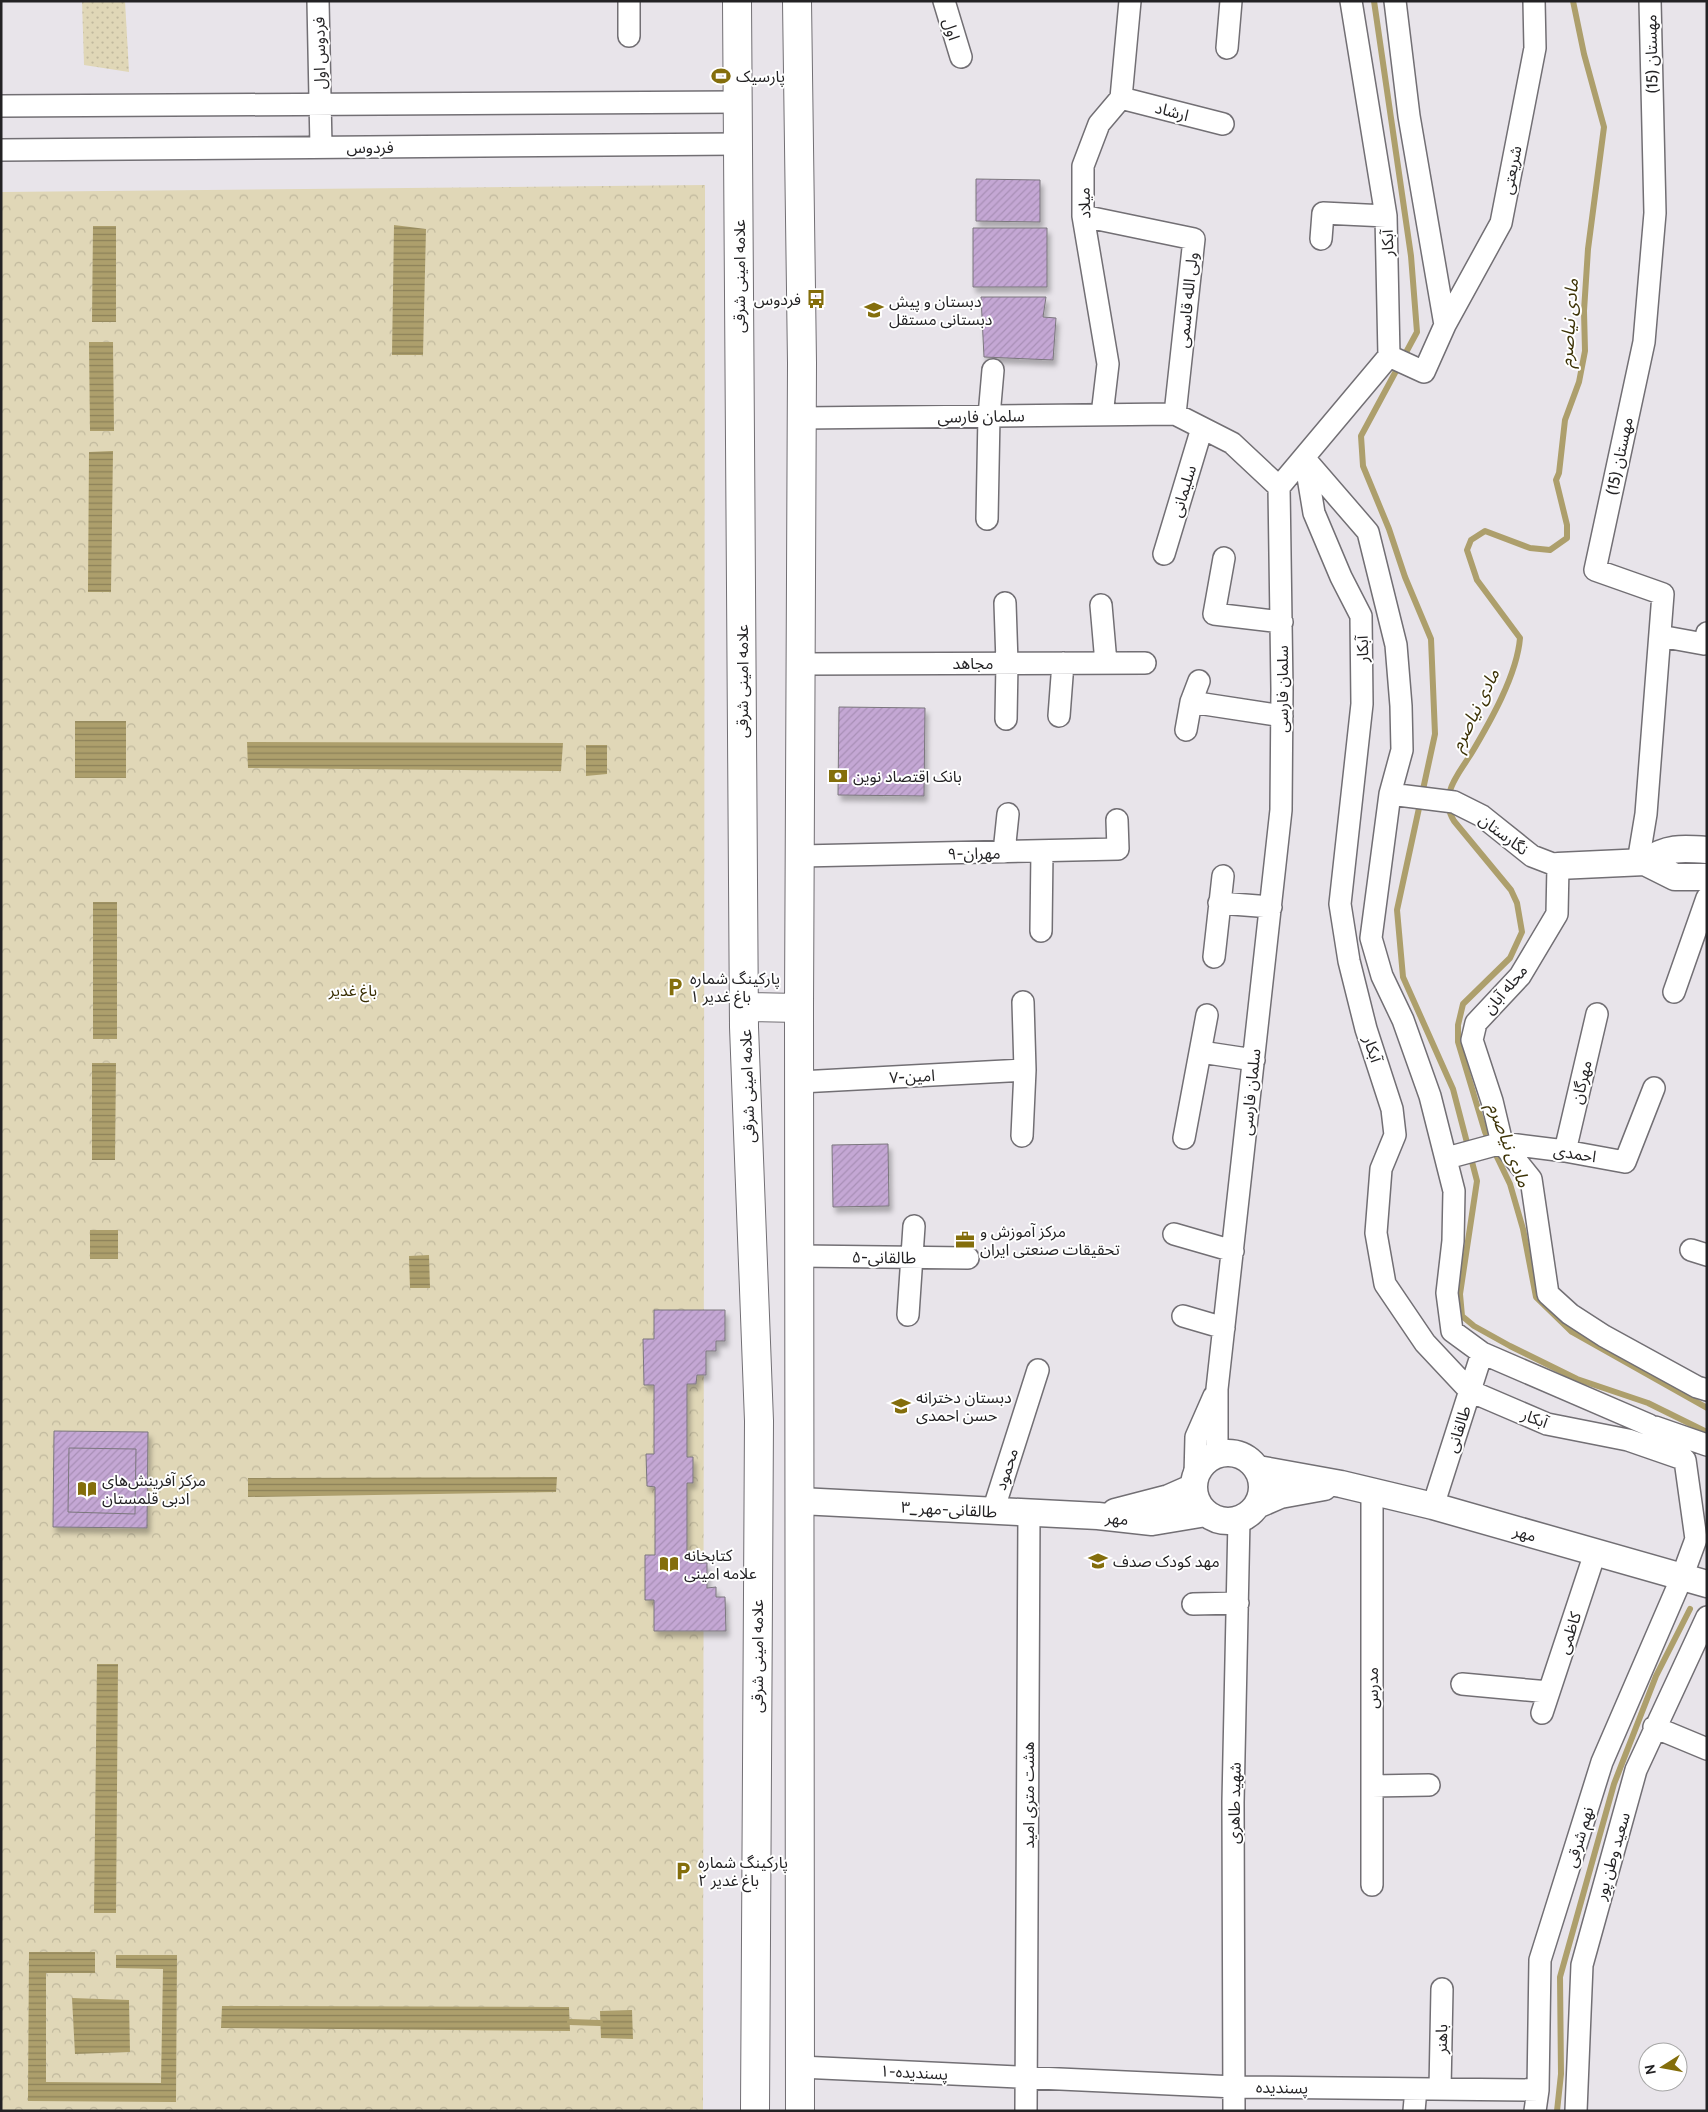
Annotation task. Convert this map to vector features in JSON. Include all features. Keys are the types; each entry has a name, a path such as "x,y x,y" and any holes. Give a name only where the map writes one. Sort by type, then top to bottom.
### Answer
{"main road":[{"name":"علامه امینی شرقی","path":"737,1 744,1007 759,1421 755,2111"},
{"path":"797,1 802,418 799,1008 800,2111"},
{"path":"744,1007 799,1008"}],"street":[{"name":"فردوس اول","path":"318,1 321,148"},
{"path":"629,1 629,36"},
{"name":"اول","path":"944,1 961,57"},
{"path":"1121,98 1130,1"},
{"path":"1227,48 1231,1"},
{"name":"آبکار","path":"1352,1 1386,216 1389,356"},
{"path":"1279,487 1305,459 1389,356 1424,372 1446,326 1409,116 1394,1"},
{"name":"شریعتی","path":"1446,326 1500,223 1534,48 1534,1"},
{"name":"مهستان (15)","path":"1642,862 1663,594 1595,570 1644,342 1655,213 1650,1"},
{"name":"ارشاد","path":"1121,98 1224,124"},
{"name":"میلاد","path":"1102,415 1108,364 1083,216 1084,166 1099,124 1121,98"},
{"path":"1,106 738,102"},
{"name":"فردوس","path":"1,150 738,144"},
{"path":"1321,240 1323,213 1386,216"},
{"name":"ولی الله قاسمی","path":"1083,216 1194,239 1175,414"},
{"path":"987,519 989,416 993,370"},
{"name":"سلمان فارسی","path":"802,418 1175,414 1232,443 1279,487 1282,622 1281,810 1217,1389 1217,1454"},
{"name":"سلیمانی","path":"1164,554 1202,428"},
{"name":"آبکار","path":"1305,459 1368,532 1396,645 1401,706 1402,750 1390,794 1371,938 1382,976 1403,1020 1430,1096 1454,1191 1453,1241 1447,1293 1452,1331 1482,1353 1649,1425 1685,1460"},
{"name":"آبکار","path":"1305,459 1314,513 1341,577 1361,616 1362,704 1340,904 1349,961 1366,1029 1392,1109 1395,1135 1381,1169 1376,1233 1385,1284 1425,1343 1470,1391 1547,1424 1628,1440 1685,1460"},
{"path":"1224,558 1214,614 1282,622"},
{"path":"1005,603 1006,719"},
{"path":"1101,605 1106,663"},
{"path":"1660,636 1704,644 1707,633"},
{"name":"مجاهد","path":"801,664 1145,663"},
{"path":"1059,716 1063,664"},
{"path":"1186,730 1191,702 1199,681"},
{"path":"1191,702 1282,716"},
{"name":"نگارستان","path":"1390,794 1454,802 1482,816 1532,856 1558,866"},
{"path":"1004,852 1008,814"},
{"name":"۹-مهران","path":"800,856 1118,849 1117,820"},
{"path":"1558,866 1642,862 1656,854 1676,848 1707,850"},
{"path":"1041,931 1042,851"},
{"path":"1642,862 1675,877 1707,877"},
{"name":"محله آبان","path":"1502,1143 1492,1101 1472,1040 1476,1023 1520,976 1557,914 1558,866"},
{"path":"1214,957 1218,903 1223,876"},
{"path":"1674,992 1707,898"},
{"path":"1218,903 1271,907"},
{"path":"1022,1136 1025,1070 1023,1002"},
{"path":"1184,1138 1207,1014"},
{"name":"مهرگان","path":"1565,1151 1597,1014"},
{"path":"1201,1052 1254,1060"},
{"name":"۷-امین","path":"800,1082 1025,1070"},
{"name":"احمدی","path":"1446,1158 1502,1143 1565,1151 1625,1162 1654,1088"},
{"path":"1502,1143 1531,1179 1548,1294 1570,1314 1604,1336 1697,1387 1707,1390"},
{"path":"908,1315 914,1226"},
{"path":"1174,1234 1233,1251"},
{"name":"۵-طالقانی","path":"800,1256 968,1258"},
{"path":"1183,1316 1224,1328"},
{"name":"طالقانی","path":"1433,1506 1482,1353"},
{"name":"محمود","path":"993,1511 1038,1370"},
{"name":"سلمان فارسی","path":"1194,1482 1196,1437 1217,1389"},
{"path":"1649,1425 1707,1445"},
{"path":"1227,1452 1245,1456 1258,1469 1262,1488 1248,1512 1222,1520 1206,1513 1199,1506 1194,1482 1200,1467 1208,1459 1217,1454 1227,1452"},
{"path":"1682,1577 1696,1539 1685,1460"},
{"name":"مهر","path":"1258,1469 1342,1484 1433,1506 1707,1584"},
{"name":"مهر","path":"1098,1516 1168,1498 1194,1482"},
{"name":"مهر","path":"1248,1512 1280,1495 1342,1484"},
{"name":"مدرس","path":"1372,1491 1372,1885"},
{"name":"۳_طالقانی-مهر","path":"800,1501 1098,1516"},
{"name":"شهید طاهری","path":"1234,2111 1233,1802 1238,1603 1248,1512"},
{"name":"هشت متری امید","path":"1026,2111 1029,1513"},
{"name":"مهر","path":"1098,1516 1152,1522 1206,1513"},
{"name":"کاظمی","path":"1542,1713 1595,1553"},
{"name":"نهم شرقی","path":"1536,2100 1540,1960 1602,1762 1682,1577"},
{"path":"1193,1604 1238,1603"},
{"name":"سعید وطن پور","path":"1576,2111 1582,1964 1636,1770 1654,1727 1707,1617"},
{"path":"1462,1684 1549,1692"},
{"path":"1654,1727 1707,1749"},
{"path":"1372,1786 1429,1785"},
{"name":"باهنر","path":"1440,2089 1442,1989"},
{"name":"۱-پسندیده","path":"800,2067 1027,2077"},
{"name":"پسندیده","path":"1027,2077 1234,2087 1440,2089 1536,2100"},
{"path":"1414,2111 1416,2089"}],"green space":[{"path":"82,1 125,1 129,72 84,65"},
{"name":"باغ غدیر","path":"705,185 703,2111 1,2111 1,192"}],"shaded area":[{"path":"394,225 426,229 423,355 392,355"},
{"path":"93,226 116,226 116,322 92,322"},
{"path":"89,342 113,342 114,431 90,431"},
{"path":"113,451 111,592 88,592 89,452"},
{"path":"75,721 126,721 126,778 75,778"},
{"path":"247,742 563,743 561,771 248,768"},
{"path":"586,745 607,745 607,774 586,776"},
{"path":"93,902 117,902 117,1039 93,1039"},
{"path":"92,1063 116,1063 115,1160 92,1160"},
{"path":"90,1230 118,1230 118,1259 90,1259"},
{"path":"429,1255 430,1288 410,1288 409,1256"},
{"path":"557,1477 556,1492 248,1497 248,1478"},
{"path":"97,1664 118,1664 116,1913 94,1913"},
{"path":"29,1952 95,1952 95,1973 46,1973 46,2082 161,2083 163,1969 116,1968 116,1955 177,1955 176,2102 28,2101"},
{"path":"72,1998 129,2000 130,2052 75,2054"},
{"path":"222,2006 569,2007 570,2031 221,2028"},
{"path":"632,2010 633,2039 601,2038 600,2011"}],"building":[{"path":"976,179 1040,180 1040,222 976,221"},
{"path":"973,228 1047,228 1047,287 973,287"},
{"path":"981,297 1046,297 1043,317 1056,318 1053,360 984,357"},
{"path":"839,707 925,708 924,796 838,795"},
{"path":"888,1144 889,1206 833,1207 832,1145"},
{"path":"654,1310 725,1310 725,1341 716,1341 716,1351 706,1351 706,1375 697,1375 696,1384 687,1384 687,1457 693,1457 693,1483 687,1483 687,1554 698,1554 697,1563 707,1563 707,1588 716,1587 716,1597 725,1597 726,1631 654,1631 654,1600 645,1600 645,1555 655,1555 655,1487 647,1486 646,1454 654,1454 654,1385 644,1385 643,1339 654,1339"},
{"path":"54,1431 148,1432 147,1528 53,1527"},
{"path":"69,1448 136,1449 135,1514 68,1512"}],"waterway":[{"path":"1374,1 1411,256 1417,332 1361,436 1363,466 1389,529 1405,577 1431,639 1435,734 1397,910 1403,977 1453,1089 1477,1181 1460,1294 1462,1316 1474,1326 1510,1346 1577,1379 1648,1403 1707,1432"},
{"name":"مادی نیاصرم","path":"1573,1 1584,54 1604,127 1588,249 1584,311 1585,351 1579,382 1565,420 1559,473 1556,480 1567,525 1567,538 1550,550 1530,548 1485,531 1471,540 1467,550 1477,580 1520,638 1518,652 1508,683 1486,728 1451,786 1448,803 1450,814 1454,821 1511,890 1517,903 1522,932 1510,958 1463,1004 1458,1025 1458,1042 1485,1132 1510,1184 1523,1229 1536,1297 1572,1332 1707,1408"},
{"path":"1557,2111 1561,2074 1560,1977 1614,1784 1656,1676 1690,1609"},
{"path":"570,2022 600,2023"}],"place":[{"name":"پارسیک","path":"721,76"},
{"name":"فردوس","path":"816,299"},
{"name":"دبستان و پیش دبستانی مستقل","path":"874,310"},
{"name":"بانک اقتصاد نوین","path":"838,776"},
{"name":"پارکینگ شماره ۱ باغ غدیر","path":"675,987"},
{"name":"مرکز آموزش و تحقیقات صنعتی ایران","path":"965,1240"},
{"name":"دبستان دخترانه حسن احمدی","path":"901,1406"},
{"name":"مرکز آفرینش‌های ادبی قلمستان","path":"87,1489"},
{"name":"مهد کودک صدف","path":"1098,1561"},
{"name":"کتابخانه علامه امینی","path":"669,1564"},
{"name":"پارکینگ شماره ۲ باغ غدیر","path":"683,1871"}]}
